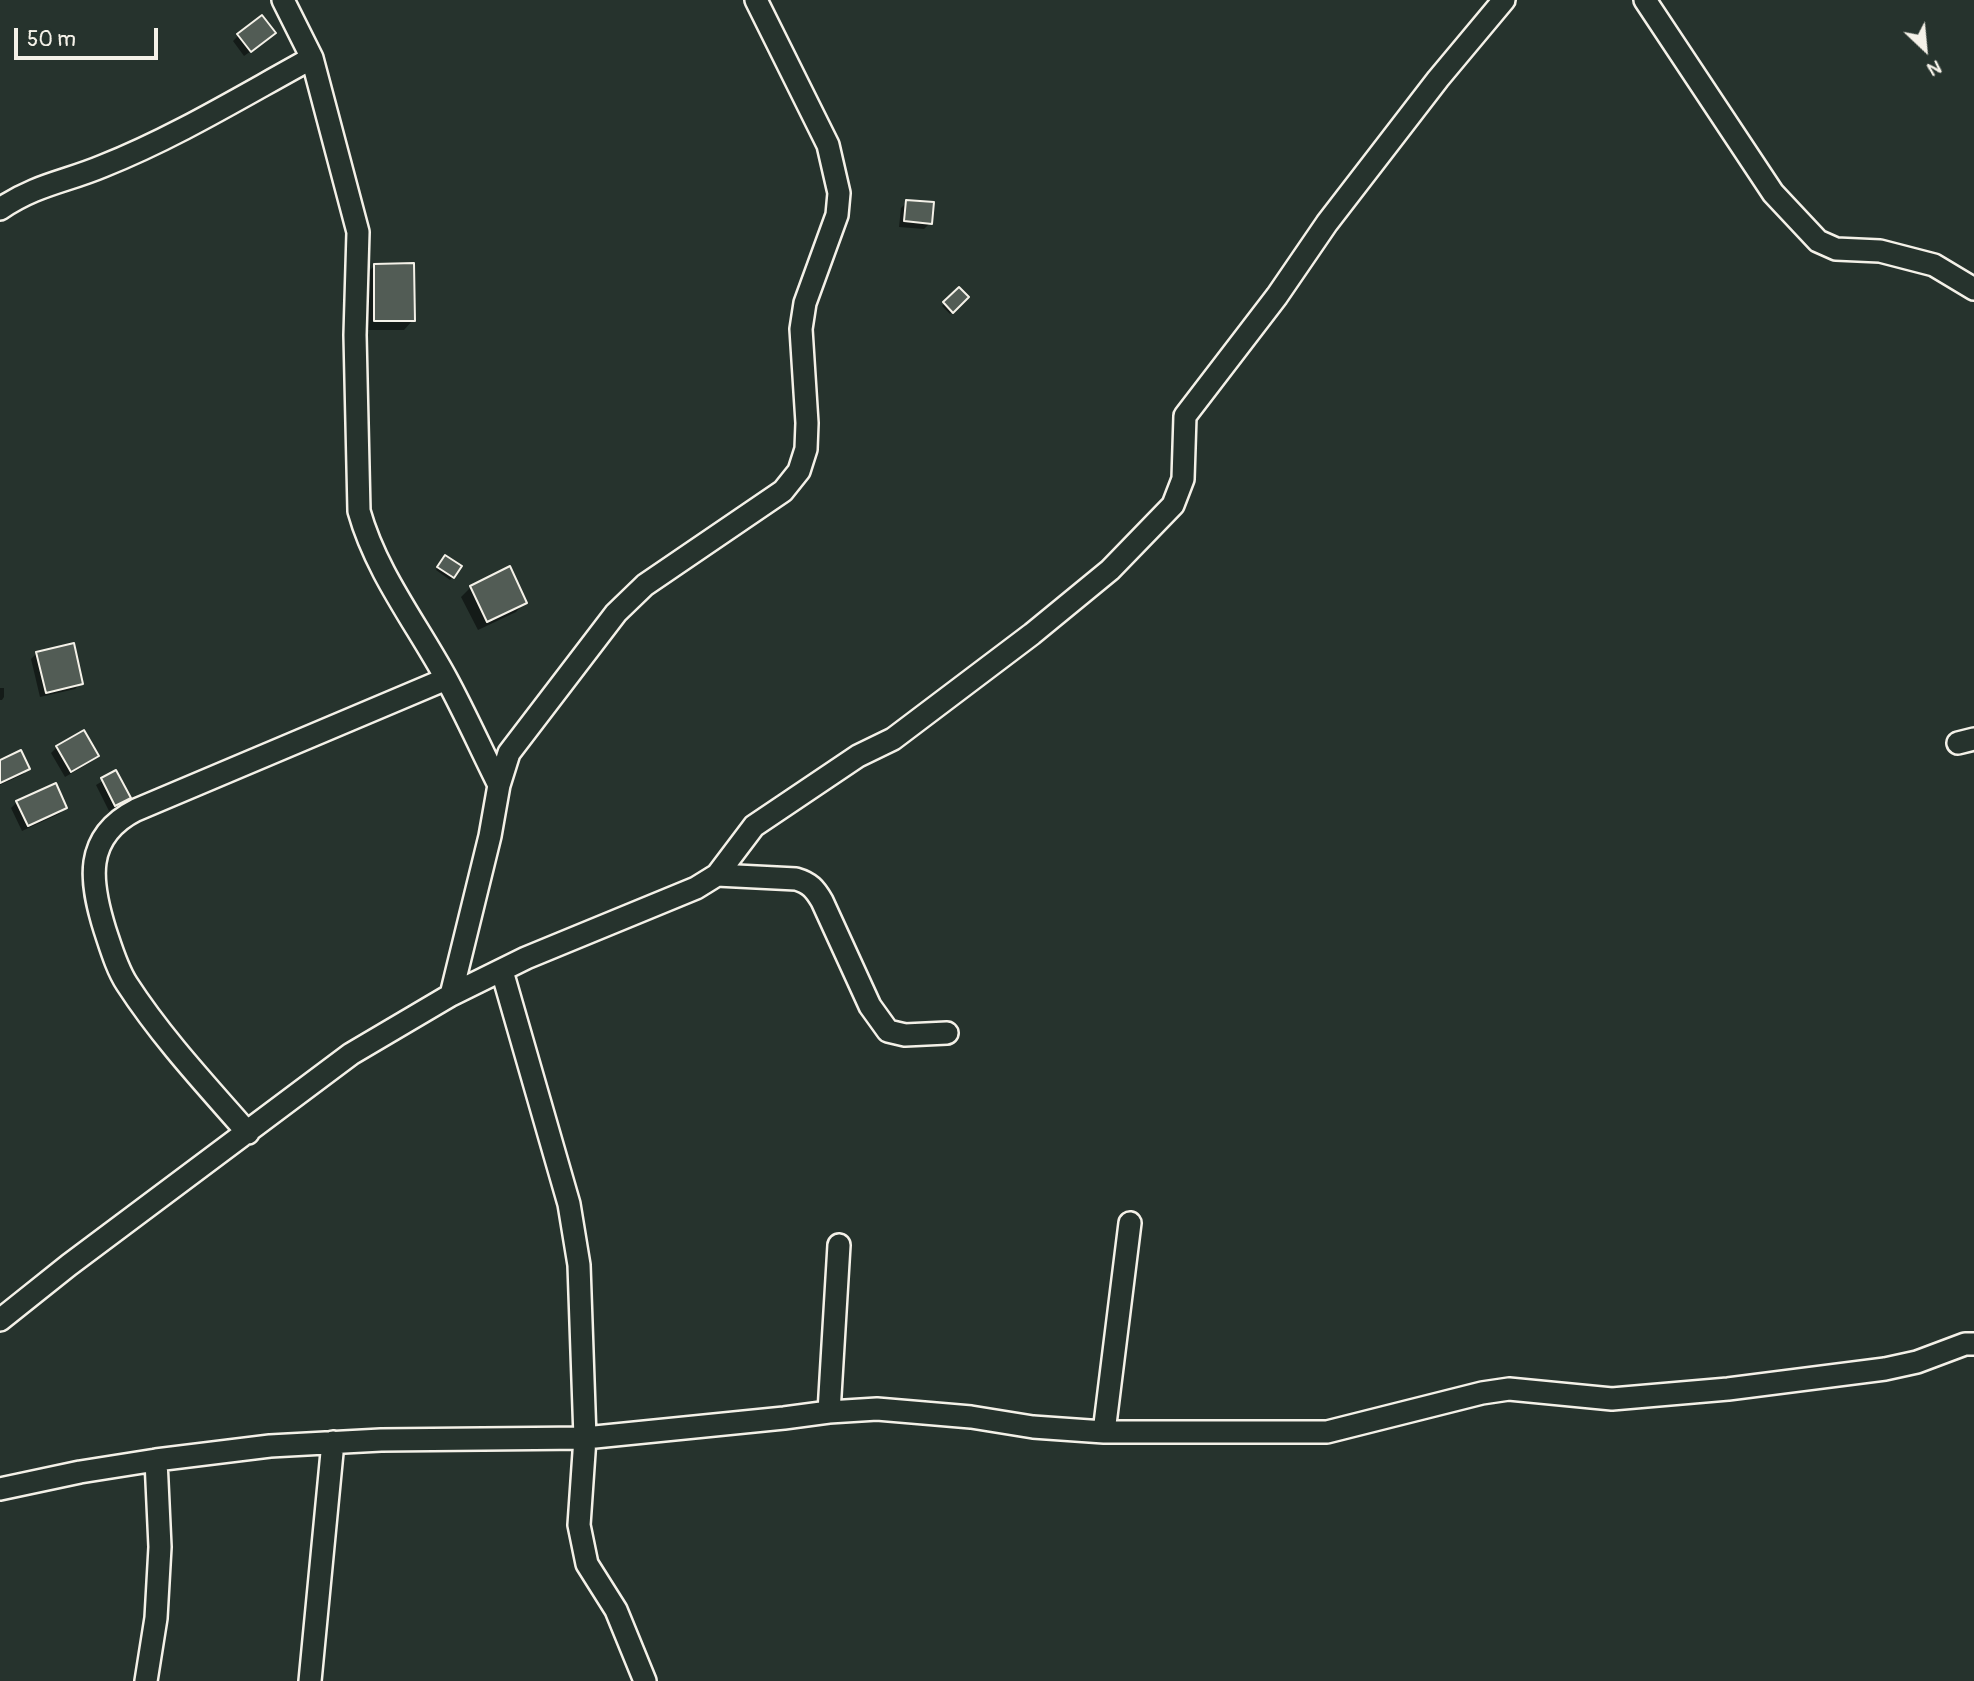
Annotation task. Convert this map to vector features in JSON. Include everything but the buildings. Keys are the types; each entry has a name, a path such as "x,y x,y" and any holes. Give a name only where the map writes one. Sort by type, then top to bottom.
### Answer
{"street":[{"path":"283,0 312,58 358,232 355,335 359,511 365,534 446,679 499,785"},
{"path":"452,995 490,836 499,785 509,752 616,613 645,585 783,491 799,471 806,449 801,329 806,303 837,215 839,192 828,145 756,0"},
{"path":"0,1320 69,1265 351,1054 452,995 526,958 696,888 717,875 754,826 858,756 893,739 1032,634 1110,570 1173,505 1183,479 1185,416 1245,340 1327,223 1406,120 1504,0"},
{"path":"1645,0 1773,193 1818,242 1836,249 1880,251 1934,265 1974,289"},
{"path":"0,209 40,186 102,167 181,129 312,58"},
{"path":"248,1133 166,1039 125,982 97,902 93,872 95,856 110,828 136,810 446,679"},
{"path":"717,875 796,879 808,883 822,901 870,1006 888,1031 905,1035 947,1033"},
{"path":"502,971 569,1204 579,1265 585,1438 579,1525 587,1564 616,1610 645,1681"},
{"path":"1104,1432 1130,1223"},
{"path":"829,1412 839,1245"},
{"path":"0,1489 80,1472 270,1446 333,1442 585,1438 877,1409 971,1417 1033,1427 1104,1432 1326,1432 1482,1393 1509,1389 1612,1399 1728,1390 1885,1369 1917,1362 1965,1344 1974,1344"},
{"path":"310,1681 333,1442"},
{"path":"146,1681 156,1618 160,1547 156,1460"}]}
